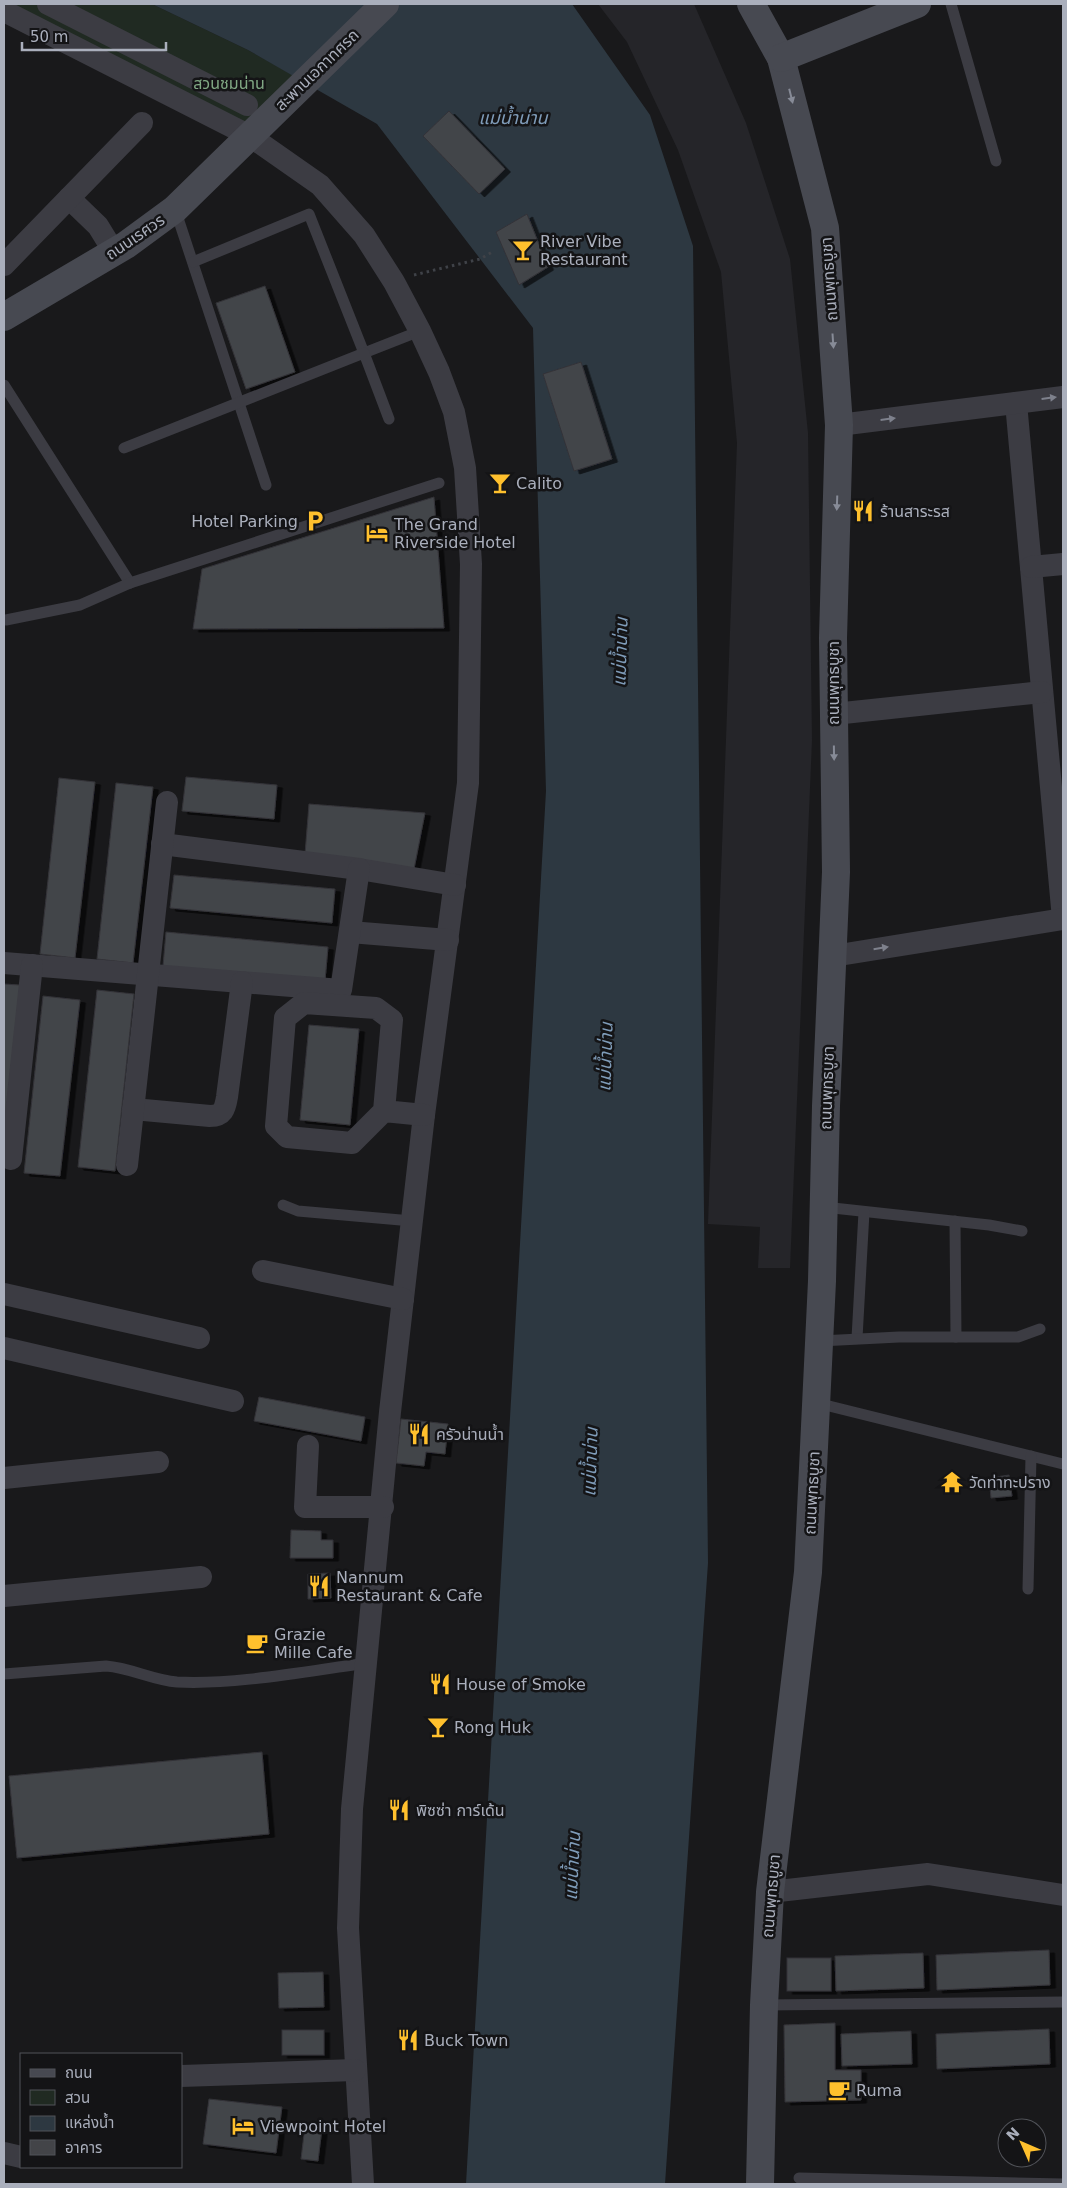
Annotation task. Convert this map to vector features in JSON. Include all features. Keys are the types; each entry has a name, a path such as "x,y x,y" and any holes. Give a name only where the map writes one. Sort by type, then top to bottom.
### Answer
{"street":[{"path":"48,4 246,104"},
{"name":"สะพานเอกาทศรถ","path":"250,136 384,4"},
{"name":"ถนนพุทธบูชา","path":"750,4 781,58 825,228 839,425 833,638 836,872 820,1341 808,1572 770,1892 764,2005 760,2184"},
{"path":"781,58 917,4"},
{"path":"4,10 250,136 320,185 364,235 394,282 420,331 439,372 454,412 465,468 470,564 468,783 424,1115 403,1299 352,1808 348,1928 363,2184"},
{"path":"4,265 142,123"},
{"name":"ถนนเรศวร","path":"4,317 114,252 175,210 250,136"},
{"path":"69,198 98,226 114,252"},
{"path":"839,425 1063,397"},
{"path":"833,956 1063,919 1016,403"},
{"path":"1031,568 1063,564"},
{"path":"834,714 1042,692"},
{"path":"127,1165 167,802"},
{"path":"162,844 359,869 455,885"},
{"path":"4,963 341,990 359,869"},
{"path":"350,932 448,940"},
{"path":"10,1159 32,965"},
{"path":"133,1109 210,1116 220,1115 223,1112 227,1097 242,982"},
{"path":"304,1003 376,1008 392,1020 384,1111 352,1143 287,1137 276,1126 285,1018 304,1003"},
{"path":"384,1111 424,1115"},
{"path":"263,1270 403,1299"},
{"path":"4,1294 199,1338"},
{"path":"4,1348 233,1400"},
{"path":"308,1446 305,1507 383,1507"},
{"path":"4,1478 158,1462"},
{"path":"4,1596 201,1577"},
{"path":"770,1892 928,1874 1063,1895"},
{"path":"182,2076 355,2070"},
{"path":"4,2153 20,2157"}],"lane":[{"path":"951,4 996,161"},
{"path":"175,210 266,485"},
{"path":"192,262 309,214 389,419"},
{"path":"124,448 420,331"},
{"path":"4,386 130,583"},
{"path":"6,620 80,605 130,583 439,483"},
{"path":"283,1205 298,1211 412,1221"},
{"path":"824,1207 989,1224 1022,1231"},
{"path":"857,1338 864,1212"},
{"path":"955,1221 956,1337"},
{"path":"820,1341 857,1338 1018,1337 1040,1329"},
{"path":"816,1403 1063,1464"},
{"path":"1028,1589 1031,1456"},
{"path":"4,1674 106,1666 123,1667 174,1682 210,1682 367,1663"},
{"path":"764,2005 1063,2002"},
{"path":"799,2178 1063,2184"}],"path":[{"path":"394,282 480,259 494,251"}],"shaded area":[{"path":"598,4 694,4 746,123 790,259 808,433 812,740 790,1268 758,1268 760,1227 708,1224 737,443 721,272 678,150 627,42"}],"green space":[{"name":"สวนชมน่าน","path":"4,4 152,4 248,50 296,77 250,136"}],"water":[{"name":"แม่น้ำน่าน","path":"152,4 572,4 650,115 693,246 708,1563 665,2184 466,2184 546,791 533,328 377,124 248,50"}],"building":[{"path":"449,111 505,169 479,194 423,136"},
{"name":"River Vibe Restaurant","path":"527,214 548,267 519,285 496,232"},
{"path":"265,286 295,372 246,389 216,303"},
{"path":"581,362 612,459 574,471 543,374"},
{"name":"The Grand Riverside Hotel","path":"434,497 444,628 193,629 202,569"},
{"path":"186,777 277,785 274,819 182,811"},
{"path":"59,778 95,782 75,958 40,954"},
{"path":"116,783 153,787 133,963 97,959"},
{"path":"309,804 425,813 414,869 305,854"},
{"path":"174,875 335,889 332,923 170,908"},
{"path":"166,932 328,947 325,981 163,966"},
{"path":"4,984 20,985 4,1133"},
{"path":"97,990 134,994 115,1171 78,1167"},
{"path":"43,996 80,1000 60,1176 24,1173"},
{"path":"309,1025 359,1029 350,1125 300,1120"},
{"path":"259,1397 365,1417 361,1441 254,1421"},
{"path":"401,1419 448,1424 445,1454 426,1452 424,1466 396,1463"},
{"path":"1009,1475 1012,1496 991,1498 989,1478"},
{"path":"291,1530 321,1531 321,1540 333,1540 333,1558 290,1558"},
{"name":"Nannum Restaurant & Cafe","path":"330,1573 331,1598 308,1599 308,1574"},
{"path":"262,1752 269,1834 17,1858 9,1776"},
{"path":"1049,1950 1050,1985 937,1990 936,1955"},
{"path":"923,1953 924,1988 836,1991 835,1956"},
{"path":"787,1958 831,1958 831,1991 787,1991"},
{"path":"323,1972 324,2007 279,2008 278,1973"},
{"path":"835,2023 835,2070 861,2070 861,2100 785,2102 784,2025"},
{"path":"1049,2029 1050,2064 937,2069 936,2034"},
{"path":"282,2030 324,2030 324,2055 282,2055"},
{"path":"911,2031 912,2064 842,2066 841,2034"},
{"name":"Viewpoint Hotel","path":"209,2099 282,2107 276,2153 203,2144"},
{"path":"305,2126 322,2128 318,2161 301,2159"}],"place":[{"name":"River Vibe Restaurant","path":"523,250"},
{"name":"Calito","path":"500,483"},
{"name":"ร้านสาระรส","path":"863,511"},
{"name":"Hotel Parking","path":"315,521"},
{"name":"The Grand Riverside Hotel","path":"377,533"},
{"name":"ครัวน่านน้ำ","path":"419,1434"},
{"name":"วัดท่าทะปราง","path":"952,1482"},
{"name":"Nannum Restaurant & Cafe","path":"319,1586"},
{"name":"Grazie Mille Cafe","path":"257,1643"},
{"name":"House of Smoke","path":"440,1684"},
{"name":"Rong Huk","path":"438,1727"},
{"name":"พิซซ่า การ์เด้น","path":"399,1810"},
{"name":"Buck Town","path":"408,2040"},
{"name":"Ruma","path":"839,2090"},
{"name":"Viewpoint Hotel","path":"243,2126"}]}
